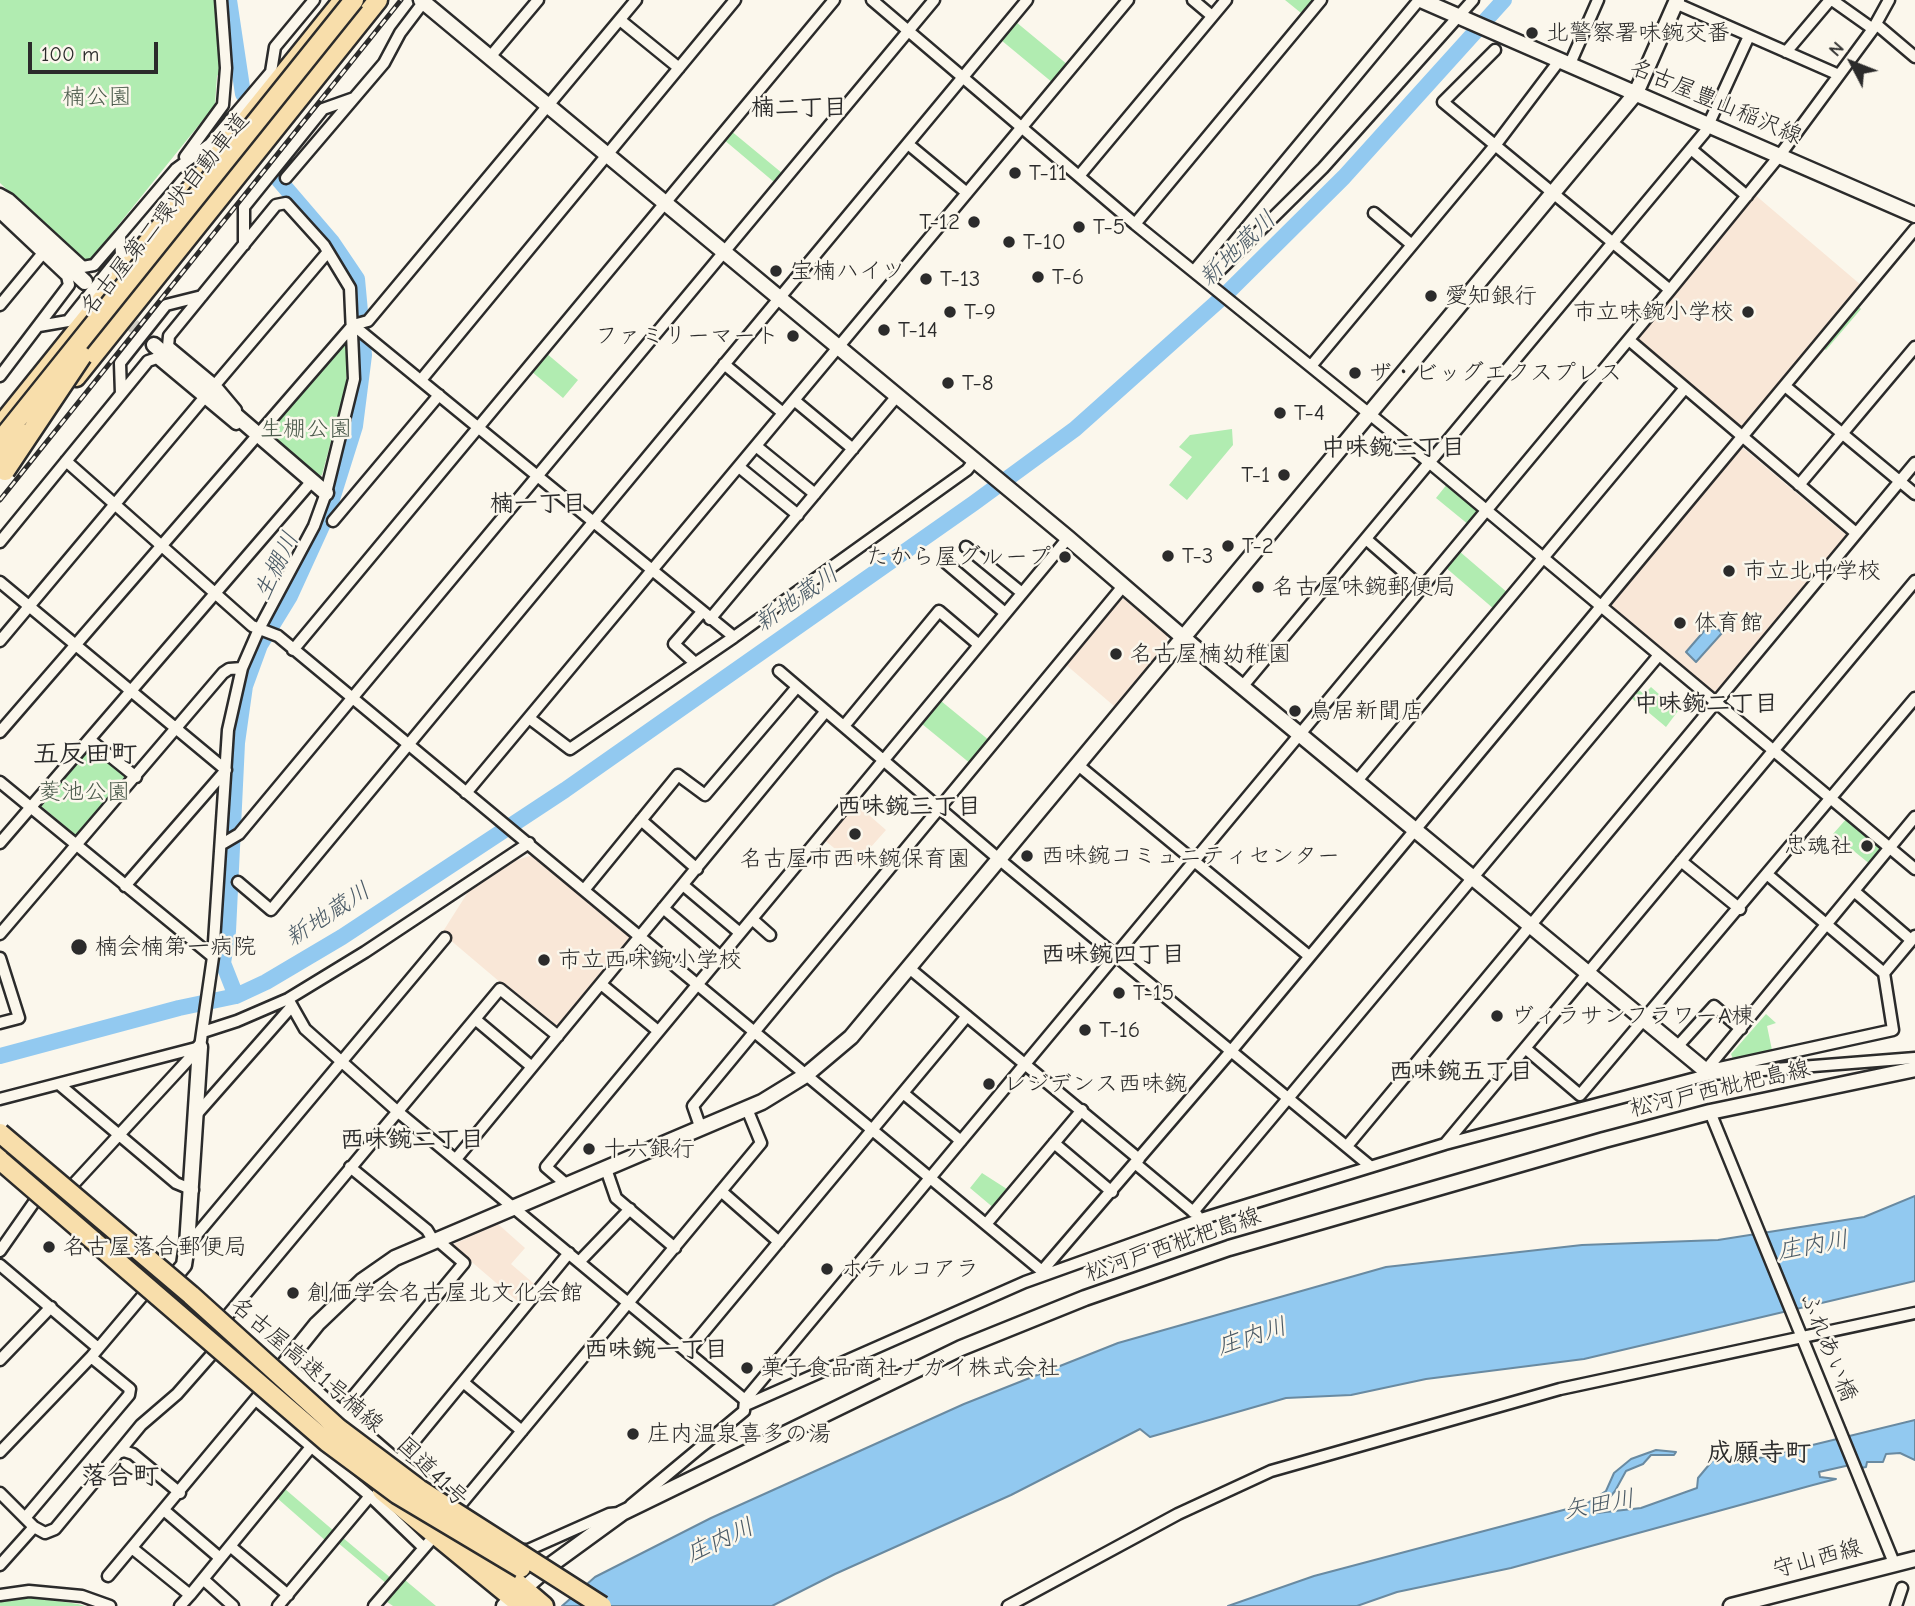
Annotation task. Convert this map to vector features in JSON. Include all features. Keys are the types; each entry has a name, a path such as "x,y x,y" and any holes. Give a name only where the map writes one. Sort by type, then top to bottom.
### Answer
{"highway":[{"path":"54,360 86,314 209,160 272,75 336,0"},
{"path":"0,426 343,0"},
{"name":"名古屋第二環状自動車道","path":"0,459 354,0"},
{"name":"名古屋第二環状自動車道","path":"0,441 82,354 367,0"},
{"path":"0,472 82,354 380,0"},
{"path":"0,420 124,324 380,0"},
{"path":"0,478 20,453 82,354"},
{"name":"国道41号","path":"0,1127 174,1277 222,1322 282,1366 391,1465 479,1552 523,1601"},
{"name":"名古屋高速1号楠線","path":"0,1133 148,1277 363,1448 449,1509 602,1606"},
{"path":"0,1144 116,1245 148,1277 299,1405 437,1513 450,1527"},
{"name":"名古屋高速1号楠線","path":"0,1160 327,1442 397,1494 584,1606"},
{"path":"0,1168 66,1226 110,1259 122,1260 148,1277"},
{"name":"国道41号","path":"148,1277 212,1353 259,1398 523,1601"}],"street":[{"path":"0,194 9,199 83,267 94,265 176,169 223,105 226,68 221,0"},
{"path":"176,169 210,144 247,101 274,66 275,47 314,0"},
{"path":"490,57 538,0"},
{"path":"0,732 255,433 355,326 368,321 636,0"},
{"path":"421,380 735,0"},
{"path":"293,650 834,0"},
{"path":"872,0 1135,223 1430,463 1915,869"},
{"path":"225,843 239,834 934,0"},
{"path":"238,882 271,910 965,78 1027,0"},
{"path":"466,793 1128,0"},
{"path":"1193,0 1212,16"},
{"path":"1079,176 1226,0"},
{"path":"1135,223 1321,0"},
{"path":"1194,271 1420,0"},
{"name":"名古屋豊山稲沢線","path":"1420,0 1915,215"},
{"path":"1209,281 1323,168 1474,0"},
{"path":"1311,366 1564,63 1598,0"},
{"path":"1786,52 1831,0 1874,26 1915,57"},
{"path":"747,1109 761,1143 451,1516 505,1557 520,1549 528,1550 609,1514 622,1513 744,1411 745,1402 1747,196 1839,75 1889,0"},
{"path":"286,178 384,62 400,33 424,1 778,299 840,347 1018,496 1242,687 1708,1073 1915,1058"},
{"path":"108,1576 259,1398 317,1324 362,1281 395,1258 434,1240 747,1109 806,1075 851,1037 1184,636 1372,416 1636,93 1676,1 1839,75"},
{"path":"620,20 679,68"},
{"path":"1242,687 1691,149 1710,124 1749,36"},
{"path":"1494,50 1443,102 1497,143 1670,290"},
{"path":"244,245 242,209 326,107 354,98"},
{"path":"908,144 967,193"},
{"path":"1691,149 1747,196"},
{"path":"0,203 85,282"},
{"path":"0,1452 94,1352 148,1277 174,1277 184,1265 192,1190 200,1047 204,1032 225,843 229,730 242,668 314,526 326,494 354,379 355,326 350,288 324,245 289,204 276,205 169,336 168,346 215,385 236,408 238,418"},
{"path":"0,213 67,276 69,285 0,376"},
{"path":"1374,213 1412,245"},
{"path":"1044,1273 1915,229"},
{"path":"39,326 68,321 121,255 120,235"},
{"path":"0,305 43,253"},
{"path":"215,385 327,253"},
{"path":"121,394 120,363 166,305 203,296"},
{"path":"355,326 734,637"},
{"path":"1629,340 1856,533"},
{"path":"154,345 326,494"},
{"path":"1800,485 1915,348"},
{"path":"0,542 148,361 157,358 237,425 255,433"},
{"path":"724,364 783,413"},
{"path":"1785,386 1915,494"},
{"path":"1356,782 1685,388"},
{"path":"333,522 439,395"},
{"path":"695,663 674,644 706,616 798,515 897,396"},
{"path":"0,641 204,398"},
{"path":"794,400 853,449"},
{"path":"757,446 815,494"},
{"path":"66,461 214,595 261,629 274,634 1044,1273"},
{"path":"1347,1146 1915,463"},
{"path":"529,718 570,749 734,637 967,470 980,466"},
{"path":"739,467 798,515"},
{"path":"0,843 311,482"},
{"path":"567,1185 546,1167 1068,538"},
{"path":"1366,539 1421,587"},
{"path":"966,547 1022,593"},
{"path":"945,562 1005,613"},
{"path":"1445,1144 1915,581"},
{"path":"0,582 226,770"},
{"path":"701,1129 693,1106 1124,586"},
{"path":"844,726 939,611 979,645"},
{"path":"1197,1215 1289,1098 1659,656"},
{"path":"0,934 223,673 229,669 242,668"},
{"path":"779,671 1000,860 1370,1166"},
{"path":"584,890 678,775 705,795 797,687"},
{"path":"1525,1048 1580,1096 1915,698"},
{"path":"456,1159 826,711"},
{"path":"90,740 136,777"},
{"path":"1078,765 1309,956"},
{"path":"125,886 226,770"},
{"path":"0,782 213,957"},
{"path":"1708,1073 1915,817"},
{"path":"641,820 697,869"},
{"path":"204,1032 290,1002 528,843"},
{"path":"1681,861 1740,909"},
{"path":"745,1402 1044,1273 1197,1215 1708,1073 1893,1030 1884,973 1768,875"},
{"path":"683,885 740,933"},
{"path":"1854,891 1913,938 1884,973"},
{"path":"663,908 721,957"},
{"path":"752,919 770,935"},
{"path":"187,1245 445,938"},
{"path":"0,958 19,1018 0,1023"},
{"path":"909,968 1082,1110 1197,1215"},
{"path":"601,984 658,1031"},
{"path":"222,1322 500,989 558,1036"},
{"path":"290,1002 305,1029 397,1111 745,1402"},
{"path":"196,1115 290,1002"},
{"path":"1677,1047 1714,1006 1741,1029"},
{"path":"688,1352 967,1016"},
{"path":"475,1019 532,1067"},
{"path":"0,1099 200,1047"},
{"path":"70,1188 200,1047"},
{"name":"松河戸西枇杷島線","path":"523,1601 622,1513 961,1348 1085,1298 1306,1225 1710,1112 1915,1069"},
{"path":"60,1085 117,1136 176,1183 192,1190"},
{"path":"903,1093 961,1141"},
{"path":"987,1223 1082,1110"},
{"name":"ふれあい橋","path":"1710,1112 1892,1558"},
{"path":"1054,1143 1112,1192"},
{"path":"341,1411 464,1263 350,1167"},
{"path":"606,1169 616,1198 675,1248"},
{"path":"722,1191 779,1242"},
{"path":"0,1251 37,1198"},
{"path":"579,1262 629,1209"},
{"path":"398,1461 569,1253"},
{"path":"0,1265 51,1307 130,1389 130,1395 25,1518"},
{"path":"0,1360 51,1307"},
{"path":"1008,1606 1178,1514 1271,1471 1560,1389 1915,1313"},
{"path":"0,1493 34,1527 45,1533 55,1529 141,1425 177,1394 212,1353"},
{"path":"282,1366 341,1411 398,1461 459,1506"},
{"path":"463,1382 522,1431"},
{"path":"259,1398 311,1447 427,1544 374,1606"},
{"path":"180,1606 311,1447"},
{"path":"118,1453 133,1454 180,1493"},
{"path":"278,1606 370,1496"},
{"path":"165,1511 220,1558"},
{"path":"0,1565 34,1527"},
{"path":"230,1546 288,1595"},
{"path":"132,1548 190,1595"},
{"name":"守山西線","path":"1731,1606 1915,1559"},
{"path":"203,1579 233,1606"},
{"path":"1896,1606 1902,1588"},
{"path":"0,1595 29,1591 69,1595 110,1606"}],"shaded area":[{"name":"市立味鋺小学校","path":"1754,194 1861,285 1742,429 1738,429 1635,342 1634,338"},
{"name":"市立北中学校","path":"1742,447 1847,536 1717,693 1713,694 1610,606"},
{"name":"名古屋楠幼稚園","path":"1122,597 1167,635 1167,643 1114,706 1065,664"},
{"name":"名古屋市西味鋺保育園","path":"854,802 886,830 855,865 823,839"},
{"name":"市立西味鋺小学校","path":"536,854 631,933 632,939 558,1028 553,1027 442,933 468,892 517,860"},
{"path":"498,1224 525,1248 511,1264 539,1288 523,1306 452,1245"}],"green space":[{"name":"楠公園","path":"0,0 220,0 225,65 217,76 215,105 91,259 82,260 0,183"},
{"path":"1285,0 1319,0 1306,17"},
{"path":"1016,22 1068,65 1053,83 1001,40"},
{"path":"730,130 782,173 774,182 723,139"},
{"path":"1858,306 1861,309 1826,350 1823,348"},
{"name":"生棚公園","path":"341,345 348,347 346,385 322,475 318,477 266,432"},
{"path":"546,353 578,380 563,398 531,371"},
{"path":"1232,429 1233,445 1187,500 1169,485 1192,457 1179,447 1190,435"},
{"path":"1448,483 1482,511 1469,525 1436,498"},
{"path":"1459,551 1508,593 1494,609 1445,567"},
{"path":"1651,687 1678,711 1666,727 1629,696 1636,688 1644,694"},
{"path":"941,701 990,741 971,764 922,724"},
{"name":"菱池公園","path":"92,744 131,776 79,838 40,805"},
{"path":"1848,817 1884,846 1871,865 1833,834"},
{"path":"1766,1014 1776,1023 1767,1026 1772,1050 1733,1059 1731,1054"},
{"path":"982,1173 1010,1191 995,1209 970,1188"},
{"path":"285,1489 334,1531 326,1541 277,1498"},
{"path":"342,1537 392,1579 387,1584 337,1542"},
{"path":"405,1580 436,1606 393,1606 387,1602"},
{"path":"32,1597 85,1606 0,1606 0,1598"}],"water":[{"path":"1711,623 1722,633 1696,662 1686,652"},
{"name":"庄内川","path":"1915,1196 1915,1281 1584,1359 1426,1379 1351,1395 1286,1398 1150,1437 1140,1429 1011,1495 835,1574 772,1606 562,1606 595,1577 711,1518 964,1404 1118,1343 1386,1267 1582,1245 1718,1240 1864,1217"},
{"name":"矢田川","path":"1915,1420 1915,1460 1900,1453 1886,1454 1883,1462 1867,1462 1866,1467 1861,1468 1859,1463 1819,1472 1820,1477 1836,1479 1511,1568 1397,1592 1357,1606 1228,1606 1314,1576 1586,1504 1606,1491 1614,1473 1631,1459 1656,1450 1676,1452 1674,1455 1651,1455 1643,1464 1626,1471 1615,1491 1597,1513 1641,1508 1697,1488 1698,1478 1713,1460 1751,1460"}],"waterway":[{"name":"生棚川","path":"229,0 243,94"},
{"name":"新地蔵川","path":"0,1056 179,1008 236,996 266,982 342,937 565,790 974,503 1075,429 1225,295 1344,177 1504,0"},
{"name":"生棚川","path":"236,996 223,963 228,931 237,743 245,686 260,645 290,596 327,515 355,426 364,355 357,279 332,242 278,179"}],"tunnel":[{"path":"117,311 154,345"}],"railway":[{"path":"0,500 401,0"}],"place":[{"name":"北警察署味鋺交番","path":"1532,33"},
{"name":"T-11","path":"1015,173"},
{"name":"T-12","path":"974,222"},
{"name":"T-5","path":"1079,227"},
{"name":"T-10","path":"1009,242"},
{"name":"宝楠ハイツ","path":"776,271"},
{"name":"T-6","path":"1038,277"},
{"name":"T-13","path":"926,279"},
{"name":"愛知銀行","path":"1431,296"},
{"name":"T-9","path":"950,312"},
{"name":"市立味鋺小学校","path":"1748,312"},
{"name":"T-14","path":"884,330"},
{"name":"ファミリーマート","path":"793,336"},
{"name":"ザ・ビッグエクスプレス","path":"1355,373"},
{"name":"T-8","path":"948,383"},
{"name":"T-4","path":"1280,413"},
{"name":"T-1","path":"1284,475"},
{"name":"T-2","path":"1228,546"},
{"name":"T-3","path":"1168,556"},
{"name":"たから屋グループ","path":"1065,557"},
{"name":"市立北中学校","path":"1729,571"},
{"name":"名古屋味鋺郵便局","path":"1258,587"},
{"name":"体育館","path":"1680,623"},
{"name":"名古屋楠幼稚園","path":"1116,654"},
{"name":"鳥居新聞店","path":"1295,711"},
{"name":"名古屋市西味鋺保育園","path":"855,834"},
{"name":"忠魂社","path":"1867,846"},
{"name":"西味鋺コミュニティセンター","path":"1027,856"},
{"name":"楠会楠第一病院","path":"79,947"},
{"name":"市立西味鋺小学校","path":"544,960"},
{"name":"T-15","path":"1119,993"},
{"name":"ヴィラサンフラワーA棟","path":"1497,1016"},
{"name":"T-16","path":"1085,1030"},
{"name":"レジデンス西味鋺","path":"989,1084"},
{"name":"十六銀行","path":"589,1149"},
{"name":"名古屋落合郵便局","path":"49,1247"},
{"name":"ホテルコアラ","path":"827,1269"},
{"name":"創価学会名古屋北文化会館","path":"293,1293"},
{"name":"菓子食品商社ナガイ株式会社","path":"747,1368"},
{"name":"庄内温泉喜多の湯","path":"633,1434"}],"district":[{"name":"楠二丁目","path":"799,108"},
{"name":"中味鋺三丁目","path":"1393,448"},
{"name":"楠一丁目","path":"538,504"},
{"name":"中味鋺二丁目","path":"1706,704"},
{"name":"五反田町","path":"85,755"},
{"name":"西味鋺三丁目","path":"909,807"},
{"name":"西味鋺四丁目","path":"1113,955"},
{"name":"西味鋺五丁目","path":"1461,1072"},
{"name":"西味鋺二丁目","path":"412,1140"},
{"name":"西味鋺一丁目","path":"656,1350"},
{"name":"成願寺町","path":"1759,1454"},
{"name":"落合町","path":"120,1477"}]}
